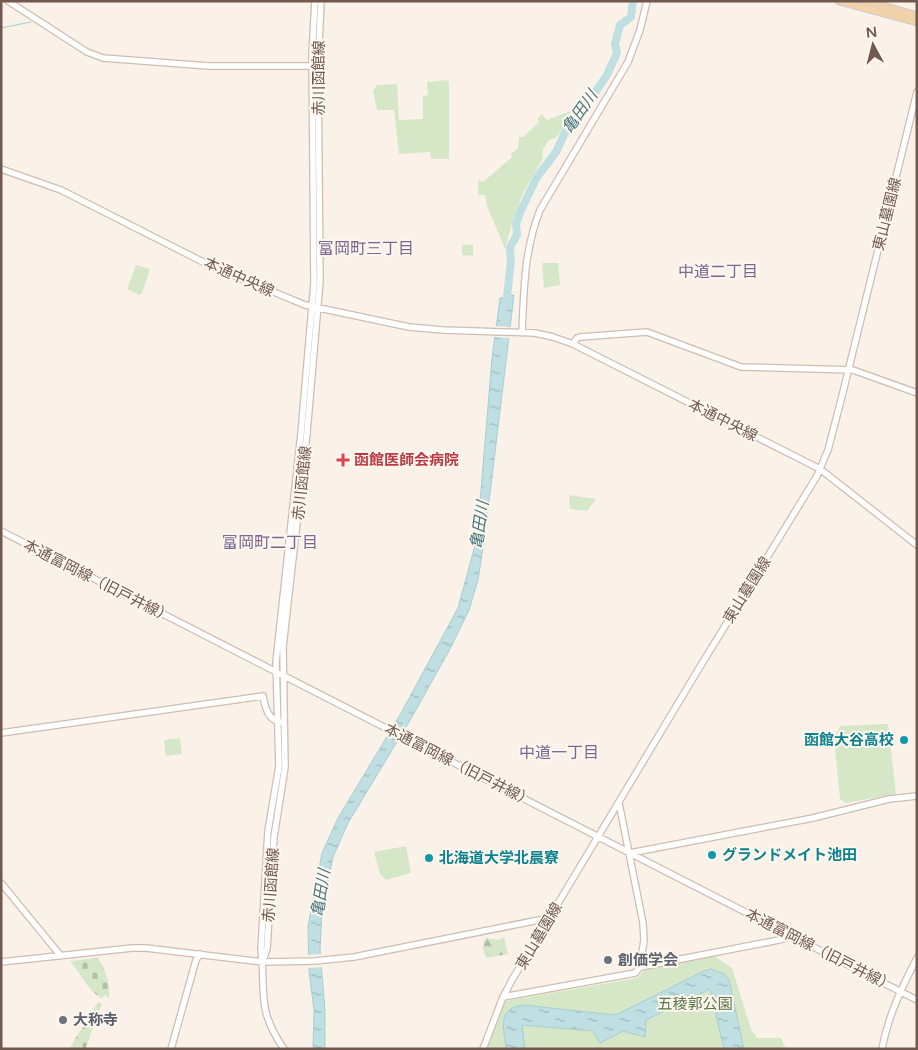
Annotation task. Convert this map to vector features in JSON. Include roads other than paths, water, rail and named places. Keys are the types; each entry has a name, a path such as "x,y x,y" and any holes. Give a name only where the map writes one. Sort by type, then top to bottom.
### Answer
{"main road":[{"path":"839,1 917,22"},
{"path":"866,1 917,16"}],"street":[{"path":"8,1 87,52 103,58 209,66 315,66"},
{"name":"赤川函館線","path":"281,723 283,647 302,476 314,308 315,1"},
{"name":"赤川函館線","path":"315,66 321,1"},
{"path":"522,333 526,259 536,220 550,191 628,62 640,30 647,1"},
{"name":"東山墓園線","path":"484,1049 504,998 549,918 820,469 830,444 917,92"},
{"name":"本通中央線","path":"1,169 61,190 210,265 314,308 409,327 534,333 554,337 572,344 820,469 917,546"},
{"name":"赤川函館線","path":"284,1049 270,1026 265,1011 262,990 263,962 267,949 274,837 285,767 276,673 281,607 314,308"},
{"path":"572,344 576,338 580,337 646,332 741,367 849,370 917,393"},
{"name":"本通富岡線（旧戸井線）","path":"1,531 917,1000"},
{"path":"1,733 262,696 269,714 274,721 281,723"},
{"path":"630,853 813,818 889,799 917,796"},
{"path":"504,998 635,973 640,967 644,929 619,803"},
{"path":"1,883 61,956"},
{"path":"1,962 132,948 263,962 304,962 358,956 549,918"},
{"path":"640,967 779,940 786,938 789,934"},
{"path":"171,1049 196,960 200,954"},
{"path":"882,1049 888,1020 917,958"}],"water":[{"path":"514,295 478,580 469,610 451,647 412,717 348,823 333,857 322,910 320,950 325,1010 325,1049 313,1049 314,1010 309,971 308,926 322,853 338,818 400,715 458,608 477,538 492,358 500,298"},
{"path":"711,969 724,974 729,980 744,1049 724,1049 710,989 646,1020 645,1037 623,1031 600,1043 593,1031 522,1025 525,1049 506,1049 503,1027 505,1015 515,1007 524,1005 614,1015"}],"waterway":[{"name":"亀田川","path":"506,306 511,260 510,247 517,235 516,224 521,210 537,177 556,152 576,113 592,97 607,75 617,53 615,44 620,25 631,17 633,1"},
{"path":"1,28 31,22"}],"place":[{"name":"函館医師会病院","path":"343,460"},
{"name":"函館大谷高校","path":"904,740"},
{"name":"グランドメイト池田","path":"712,855"},
{"name":"北海道大学北晨寮","path":"429,858"},
{"name":"創価学会","path":"608,960"},
{"name":"大称寺","path":"63,1020"}],"district":[{"name":"富岡町三丁目","path":"366,249"},
{"name":"中道二丁目","path":"718,272"},
{"name":"富岡町二丁目","path":"270,543"},
{"name":"中道一丁目","path":"559,753"}],"park label":[{"name":"五稜郭公園","path":"695,1004"}]}
